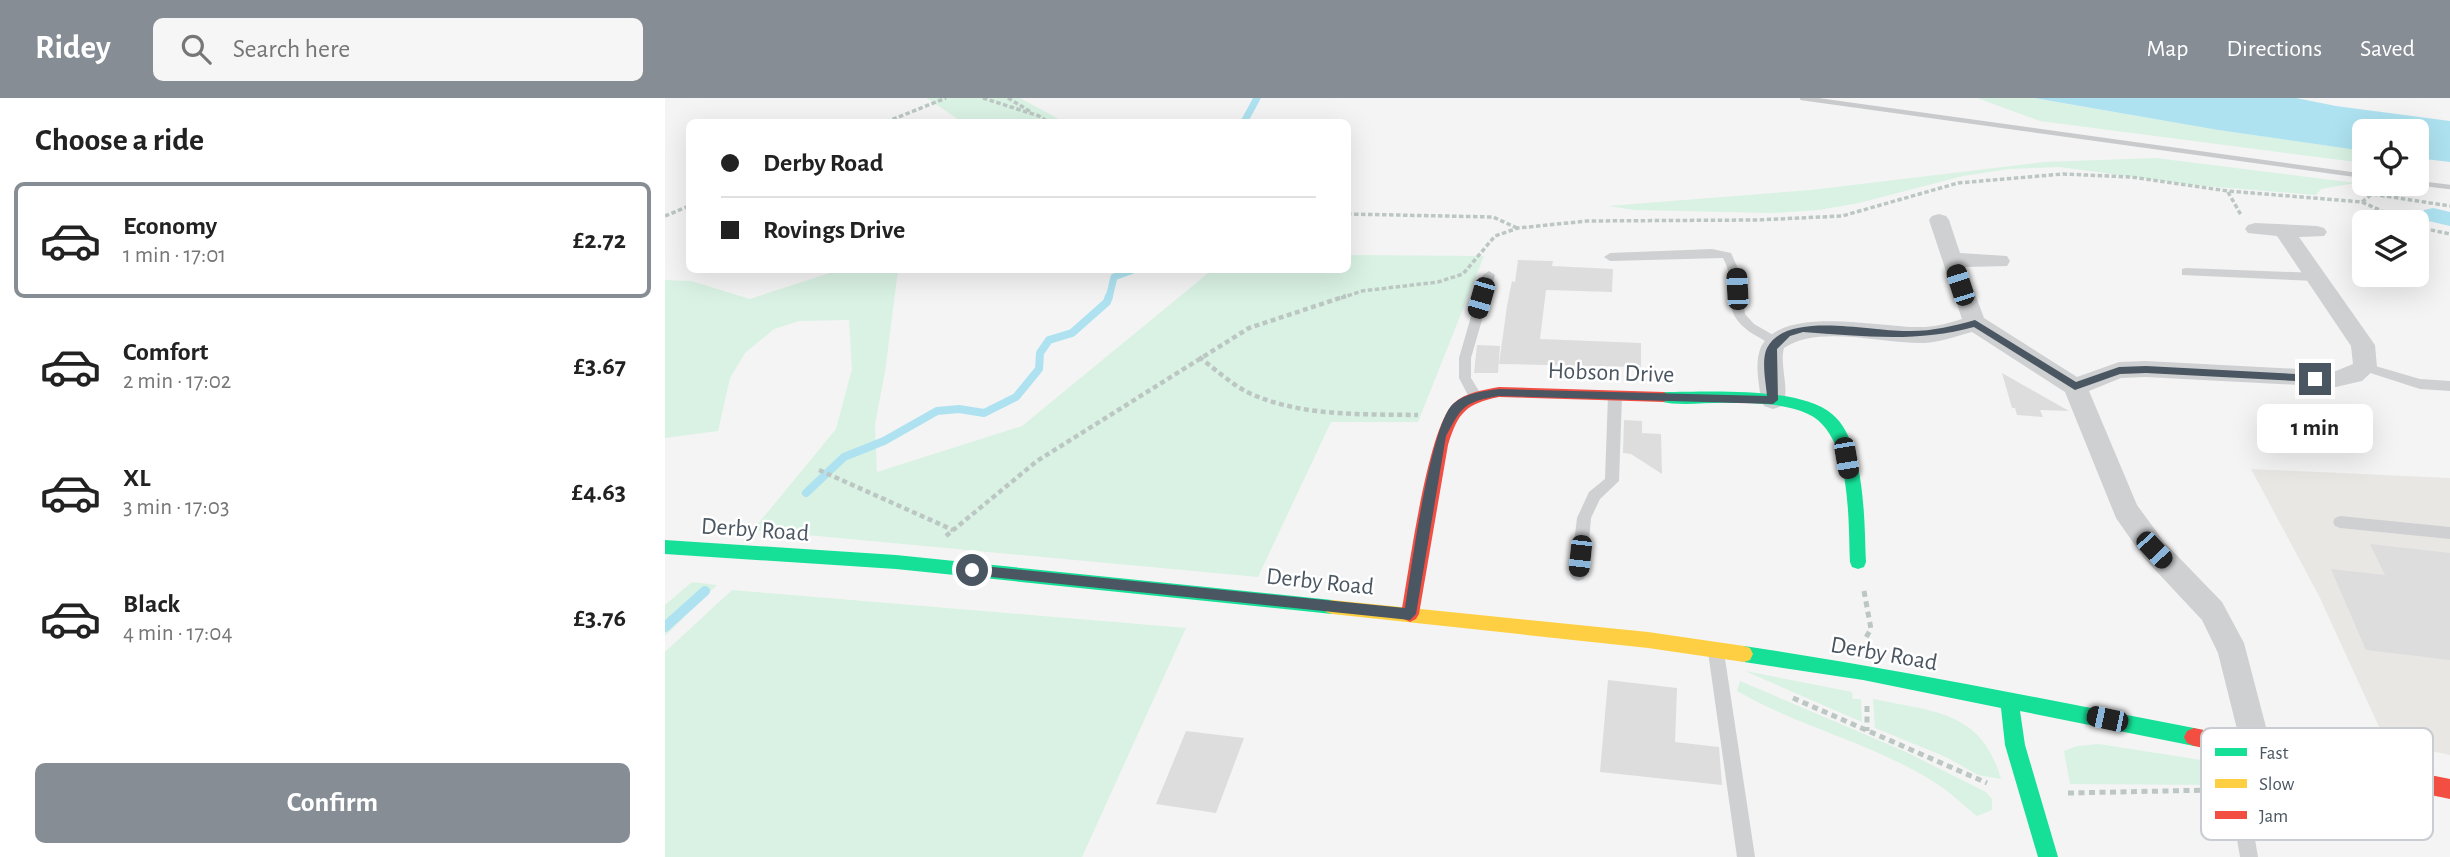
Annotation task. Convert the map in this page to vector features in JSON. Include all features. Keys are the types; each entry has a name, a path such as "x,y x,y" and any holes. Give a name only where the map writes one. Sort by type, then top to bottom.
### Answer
{"main road":[{"name":"Hobson Drive","path":"1449,416 1456,407 1475,397 1499,392 1773,400 1799,404 1830,420 1839,433 1854,510 1858,562"},
{"path":"1410,614 1441,436 1449,416"},
{"name":"Derby Road","path":"665,547 896,562 1648,640 1863,672 2201,738"},
{"path":"2009,699 2015,744 2048,857"}],"street":[{"path":"1939,220 1968,310 1975,323 2075,387 2126,510 2154,550 2212,611 2233,652 2251,728"},
{"path":"2255,229 2317,232"},
{"path":"2075,387 2119,370 2336,379 2354,375 2365,367 2363,345 2284,231"},
{"path":"1952,260 1999,261"},
{"path":"1773,400 1770,357 1776,342 1786,334 1803,329 1915,335 1948,331 1975,323"}],"lane":[{"path":"1610,257 1712,253 1727,256 1735,268 1738,311 1743,321 1776,342"},
{"path":"2186,272 2315,277"},
{"path":"1475,397 1465,378 1465,358 1489,275"},
{"path":"2365,367 2420,384 2450,386"},
{"path":"1578,575 1584,518 1594,496 1612,481 1615,396"},
{"path":"2340,523 2450,533"},
{"path":"1716,650 1747,857"}],"path":[{"path":"983,98 1039,117"},
{"path":"1007,98 1043,119"},
{"path":"894,119 944,99"},
{"path":"943,538 1037,461 1249,328 1362,291 1438,282 1462,274 1495,236 1518,228 1587,221 1756,220 1842,216 1958,183 2063,174 2131,177 2228,191 2362,202 2380,210"},
{"path":"2362,202 2372,194 2450,206"},
{"path":"665,216 686,207"},
{"path":"1351,214 1493,217 1518,228"},
{"path":"2429,230 2450,234"},
{"path":"1199,357 1246,391 1293,408 1324,412 1449,416"},
{"path":"820,471 953,530"},
{"path":"1858,562 1871,629 1862,644 1863,672"},
{"path":"1780,693 1989,784 2029,794 2201,790"}],"shaded area":[{"path":"2251,469 2450,478 2450,755 2433,752 2433,728 2380,728 2319,596"}],"green space":[{"path":"927,98 1020,98 1058,119 958,119"},
{"path":"1977,98 2033,98 2218,130 2352,149 2352,161 2040,121"},
{"path":"2156,158 2352,184 2321,189 2316,195 2193,185 2060,167 2009,169 1963,176 1859,203 1819,210 1773,213 1635,210 1608,206 1811,190 2044,162"},
{"path":"1351,255 1484,256 1418,422 1331,422 1258,577 753,530 836,429 852,369 849,320 799,321 774,329 745,353 730,378 718,431 665,438 665,280 691,281 750,299 830,273 898,273 885,372 875,424 877,472 1022,426 1208,273 1351,273"},
{"path":"692,582 717,585 665,636 665,605"},
{"path":"732,590 1186,628 1082,857 665,857 665,652"},
{"path":"1745,671 1852,692 1853,699 1861,699 1862,722"},
{"path":"1740,681 1906,752 1986,792 1992,799 1992,810 1977,816 1940,786 1911,768 1785,715 1737,691"},
{"path":"1873,699 1935,712 1968,727 1981,739 1992,756 2001,779 1978,775 1946,757 1875,728"},
{"path":"2099,744 2201,760 2201,785 2070,784 2064,751 2077,746"}],"water":[{"path":"2034,98 2296,98 2450,121 2450,162 2429,159 2429,119 2352,119 2352,149 2218,130"}],"building":[{"path":"1518,260 1553,261 1552,266 1613,269 1612,292 1546,290 1540,339 1641,343 1641,367 1499,364 1507,306 1512,281 1515,282"},
{"path":"1477,345 1500,346 1498,373 1474,373"},
{"path":"2002,373 2069,411 2040,410 2043,417 2017,415 2015,408 2012,408"},
{"path":"1624,420 1642,421 1642,433 1661,434 1662,474 1631,454 1623,453"},
{"path":"2370,544 2450,553 2450,660 2366,650 2331,569 2385,575"},
{"path":"1608,680 1677,688 1675,742 1719,747 1722,785 1600,772"},
{"path":"1186,731 1244,738 1216,813 1156,804"}],"waterway":[{"path":"1246,119 1257,98"},
{"path":"2433,215 2450,219"},
{"path":"1109,298 1114,277 1125,273"},
{"path":"806,493 844,457 884,441 937,411 959,409 984,413 1016,397 1039,369 1040,353 1049,340 1072,333 1107,302 1109,296"},
{"path":"665,627 705,591"}],"railway":[{"path":"1802,98 2352,174"},
{"path":"2429,184 2450,187"}],"traffic: fast":[{"path":"1664,397 1773,400 1795,404 1827,418 1837,430 1849,465 1858,562"},
{"path":"665,547 896,562 1332,607"},
{"path":"1744,654 1863,672 2194,737"},
{"path":"2009,699 2015,745 2048,857"}],"traffic: slow":[{"path":"1332,607 1648,640 1744,654"}],"traffic: jam":[{"path":"1410,614 1440,445 1453,413 1459,407 1475,398 1499,392 1664,397"},
{"path":"2194,737 2201,738"},
{"path":"2433,786 2450,789"}],"route":[{"path":"972,570 1410,614 1441,436 1456,407 1475,397 1499,392 1773,400 1770,357 1772,348 1781,337 1803,329 1910,335 1948,331 1975,323 2075,387 2119,370 2146,369 2315,379"}]}
